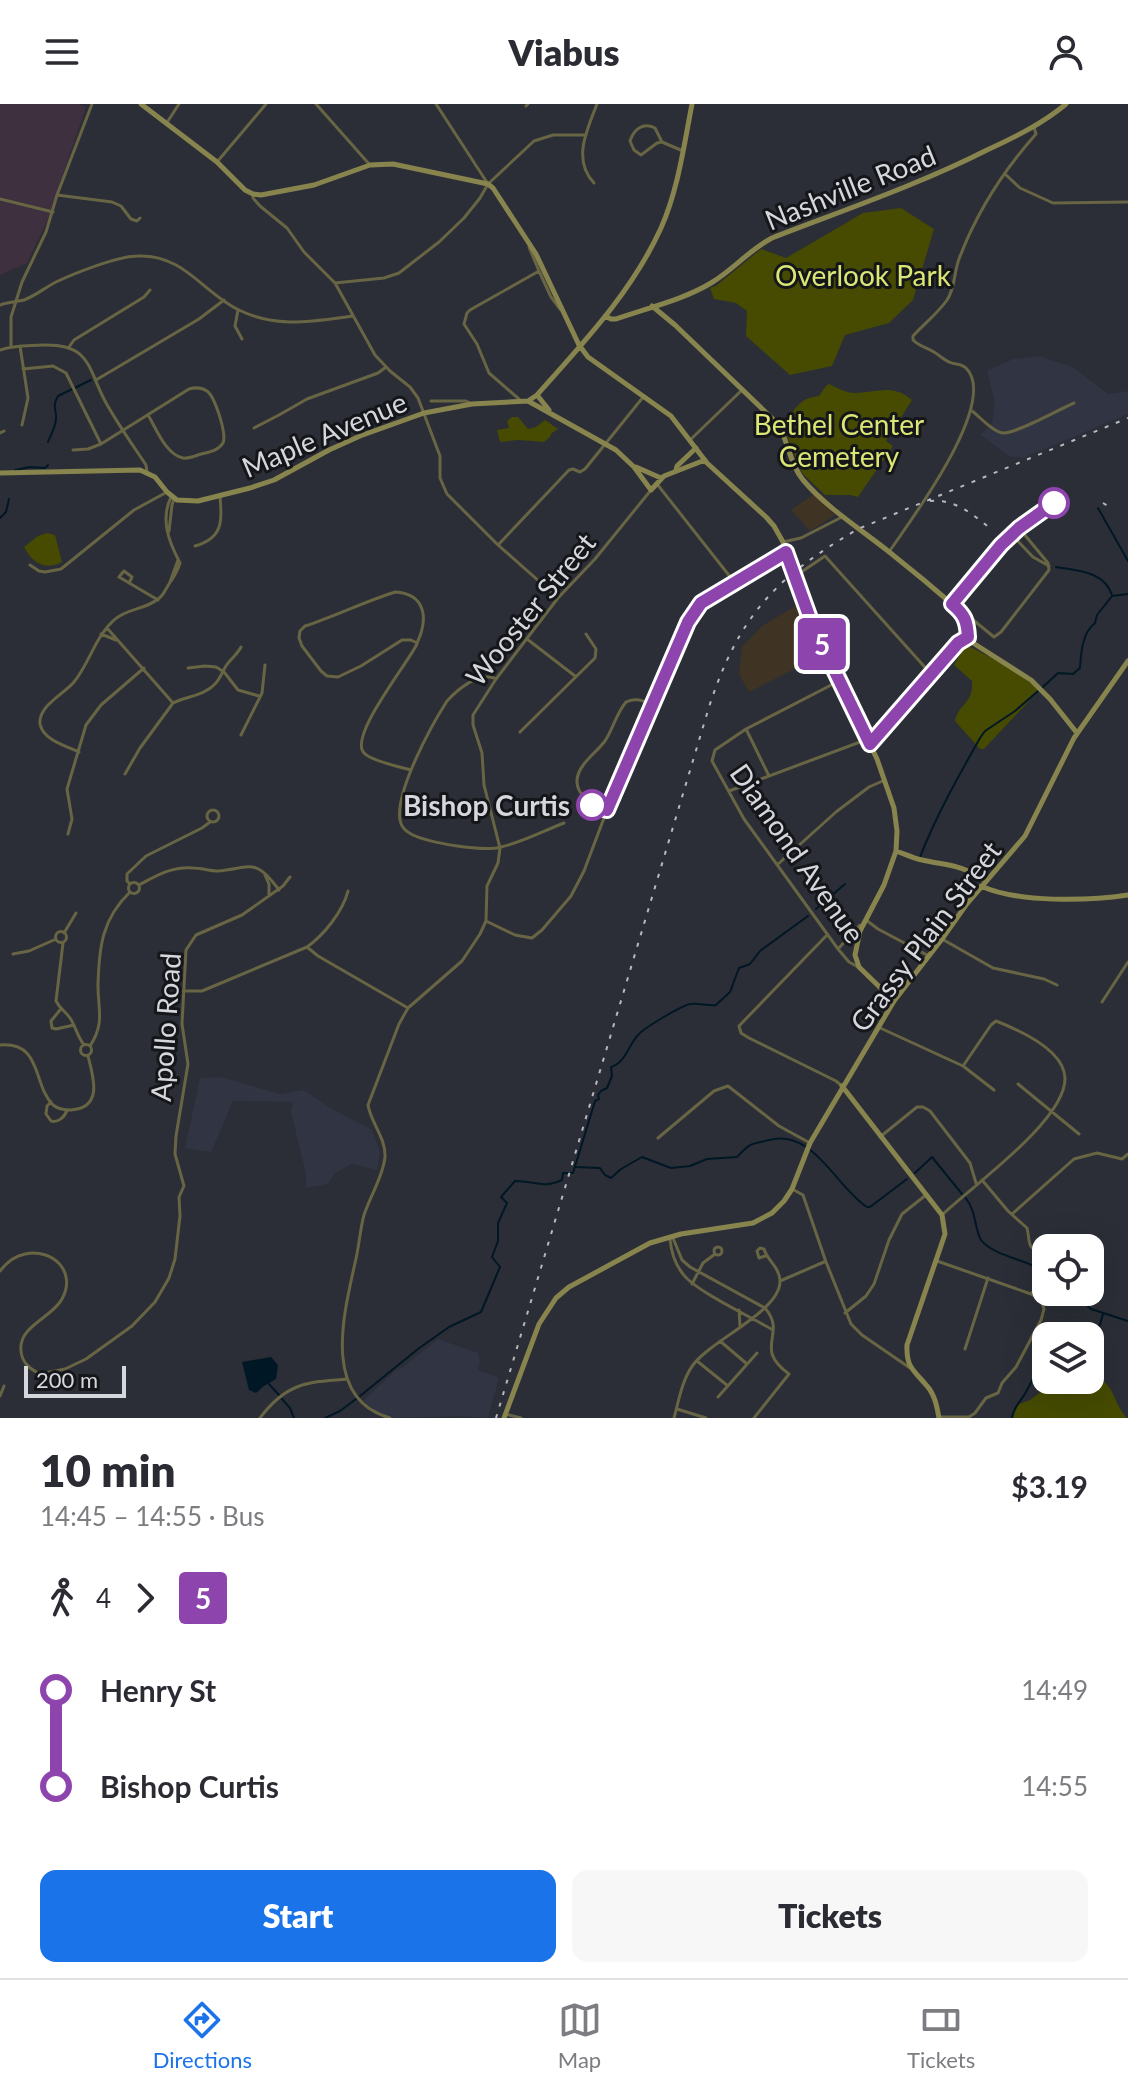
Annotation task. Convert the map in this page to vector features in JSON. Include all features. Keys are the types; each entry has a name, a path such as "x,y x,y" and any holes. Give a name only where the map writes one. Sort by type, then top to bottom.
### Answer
{"main road":[{"path":"141,104 253,194 314,185 370,165 393,164 488,184 500,196 529,243 579,345 592,360 671,416 705,460 766,517 783,542 812,624 885,780 896,820 896,851 855,948 859,967 894,1001"},
{"path":"525,401 537,395 633,280 669,206 692,104"},
{"name":"Nashville Road","path":"605,316 614,319 696,290 762,243 927,179 1034,127 1066,104"},
{"path":"652,306 778,424 795,469 803,480 842,517 952,604 965,617 968,637 974,644 1031,680 1077,733"},
{"path":"537,395 553,414"},
{"path":"525,401 607,443 634,467 651,490"},
{"name":"Maple Avenue","path":"171,496 189,501 220,496 274,480 360,436 424,413 472,404 525,401"},
{"path":"696,448 676,470 705,460"},
{"path":"634,467 659,481"},
{"name":"Wooster Street","path":"651,490 676,470"},
{"path":"0,473 147,472 171,496"},
{"name":"Grassy Plain Street","path":"504,1416 539,1324 556,1298 569,1287 640,1248 671,1236 753,1223 779,1207 792,1189 808,1146 894,1001 983,884 1025,836 1077,733 1128,661"},
{"path":"896,851 918,860 959,866 983,884 1006,895 1086,899 1128,895"},
{"path":"842,1086 942,1215 945,1234 907,1345 910,1368 933,1395 939,1417"}],"street":[{"path":"11,347 11,317 22,282 46,232 92,104"},
{"path":"166,124 179,104"},
{"path":"217,162 266,104"},
{"path":"316,104 370,165"},
{"path":"594,183 587,176 582,156 585,135 597,104"},
{"path":"438,105 488,184"},
{"path":"662,142 655,128 648,125 634,132 630,141 634,150 641,155 662,142 683,151"},
{"path":"889,552 952,455 972,411 975,393 969,370 916,343 913,336 948,300 962,251 993,192 1036,134 1034,127"},
{"path":"335,283 384,278 399,273 464,218 488,184 525,149 542,137 585,135"},
{"path":"1005,174 1020,188 1053,203 1128,202"},
{"path":"253,194 260,206 287,228 304,252 335,283 366,341 386,367 413,391 440,456 440,478 444,489 498,545 558,598"},
{"path":"57,195 112,202 121,206 131,219 137,221 140,218"},
{"path":"0,199 53,212"},
{"path":"529,243 531,254 555,303 566,316"},
{"path":"0,305 24,300 80,272 138,256 179,266 238,310 258,318 289,324 353,316"},
{"path":"525,401 489,373 477,344 464,324 470,310 539,271"},
{"path":"69,347 74,340 144,297 150,290"},
{"path":"96,380 199,319 224,300"},
{"path":"238,310 235,326 242,339"},
{"path":"0,350 56,345 69,347 82,355 105,401 146,465 147,472"},
{"path":"20,346 28,398 22,425"},
{"path":"23,369 53,366 66,373 101,444"},
{"path":"254,428 307,399 378,373 386,367"},
{"path":"73,450 101,444 189,389 201,388 210,393 214,400 224,441 215,450 188,458 180,457 170,450 148,415"},
{"path":"690,440 742,389"},
{"path":"498,545 569,470 583,471 644,396"},
{"path":"431,401 466,401 472,404"},
{"path":"972,411 1004,434 1074,403"},
{"path":"659,481 735,583"},
{"name":"Wooster Street","path":"500,848 484,785 482,753 473,719 476,709 558,598 595,559 651,490"},
{"path":"79,752 46,736 40,721 45,708 78,676 107,627 124,612 158,600 180,566 166,522 171,496"},
{"path":"30,565 45,572 61,569 134,510 171,496"},
{"path":"195,546 204,544 218,532 220,496"},
{"path":"952,604 1001,545 1062,497"},
{"path":"783,542 801,538 842,517"},
{"path":"965,617 994,637 1049,570 1048,563 1019,528"},
{"path":"1012,535 1033,557 1049,566"},
{"path":"486,921 532,938 571,896 694,611 701,603 786,552"},
{"path":"794,577 825,556 931,674"},
{"path":"129,583 158,600"},
{"path":"411,770 369,756 362,752 360,746 366,724 410,659 424,630 420,604 400,592 373,599 305,626 299,638 321,671 327,676 338,677 374,659 402,640 417,643"},
{"path":"107,627 173,703"},
{"path":"101,634 120,641"},
{"path":"520,732 595,658 597,653 586,634"},
{"path":"728,791 869,742 958,643 968,637"},
{"path":"527,639 575,676"},
{"path":"125,774 173,703 203,693 217,682 227,663 241,647"},
{"path":"188,668 210,665 224,672 238,690 259,696"},
{"path":"241,735 262,693 265,665"},
{"path":"68,834 72,819 67,789 83,731 92,715 144,668"},
{"path":"496,679 487,676 475,679 447,701 403,790 400,807 402,826 419,837 477,849 500,848 564,823"},
{"path":"769,776 746,729 839,681"},
{"path":"607,810 585,799 577,782 579,772 603,744 626,702 638,699 653,704"},
{"name":"Diamond Avenue","path":"746,729 715,750 712,761 744,819 838,949 849,962 859,967"},
{"path":"777,865 836,812 869,787 885,780"},
{"path":"130,892 127,874 143,859 210,822"},
{"path":"390,1418 366,1407 348,1379 343,1363 341,1332 363,1218 385,1157 381,1136 368,1105 408,1008 462,961 480,934 486,921 487,886 498,863 500,848"},
{"path":"130,884 139,885 180,868 215,871 248,865 269,876 279,890"},
{"path":"265,875 269,896"},
{"name":"Apollo Road","path":"0,1271 14,1257 29,1253 46,1253 62,1267 67,1288 63,1298 27,1332 21,1345 25,1364 40,1374 65,1369 86,1359 132,1326 155,1302 169,1278 175,1259 179,1197 184,1186 175,1154 188,1064 182,1024 186,950 196,935 242,915 279,890 290,877"},
{"path":"130,892 137,893 139,885"},
{"path":"183,991 202,991 307,947 318,939 346,900 348,891"},
{"path":"88,1056 100,1024 98,982 104,931 112,912 130,892"},
{"path":"76,913 64,933 66,939 56,1001 71,1019 84,1045 90,1046"},
{"path":"838,949 867,919 878,929 929,956"},
{"path":"13,954 29,951 56,939 58,933 64,933"},
{"path":"828,935 739,1026 741,1033 749,1038 842,1086"},
{"path":"56,939 63,943"},
{"path":"942,939 993,968 1044,979 1057,985"},
{"path":"307,947 408,1008"},
{"path":"1102,1002 1128,962"},
{"path":"61,1009 51,1021 52,1028 74,1025"},
{"path":"942,1215 1022,1145 1052,1111 1064,1087 1063,1067 1046,1047 996,1021 963,1066"},
{"path":"878,1027 963,1066 994,1090"},
{"path":"0,1045 16,1046 30,1056 51,1102 67,1110 82,1107 93,1094 88,1056"},
{"path":"84,1045 81,1053 88,1056"},
{"path":"1018,1084 1079,1134"},
{"path":"658,1138 714,1091 728,1086 808,1146"},
{"path":"51,1102 46,1114 51,1121 65,1116 67,1110"},
{"path":"880,1137 917,1107 923,1107 930,1111 966,1157 977,1184"},
{"path":"1012,1214 1074,1159 1097,1153 1122,1159 1128,1154"},
{"path":"982,1180 1027,1228 1032,1248"},
{"path":"792,1189 803,1195 851,1324 910,1368"},
{"path":"845,1313 866,1296 874,1284 889,1240 902,1214 926,1195"},
{"path":"754,1418 789,1374 774,1359 771,1343 774,1330 773,1319 766,1309 682,1260 676,1240 671,1236 677,1265 684,1277 774,1330"},
{"path":"692,1284 703,1263 715,1254"},
{"path":"674,1418 685,1378 697,1361 766,1309 778,1293 780,1281 773,1263 765,1256"},
{"path":"937,1261 1031,1294 1041,1300 1044,1309 1016,1367 1002,1383 998,1393 986,1398 969,1417 939,1417"},
{"path":"780,1281 826,1262"},
{"path":"965,1349 988,1278"},
{"path":"739,1310 740,1326"},
{"path":"720,1341 747,1364"},
{"path":"898,1359 907,1345"},
{"path":"718,1397 757,1353"},
{"path":"697,1361 728,1386"},
{"path":"260,1418 272,1403 297,1386 348,1379"},
{"path":"0,1396 4,1386"},
{"path":"676,1409 706,1418"},
{"path":"504,1416 521,1418"}],"shaded area":[{"path":"0,104 79,104 86,107 47,221 27,263 0,275"},
{"path":"1039,356 1073,367 1108,394 1128,391 1128,414 1023,458 1009,456 981,435 992,423 995,403 987,371 1013,359"},
{"path":"814,494 835,515 810,531 791,510"},
{"path":"799,604 822,655 749,692 739,674 742,647 762,626"},
{"path":"221,1077 280,1094 304,1090 372,1130 380,1151 377,1170 352,1164 335,1173 328,1184 306,1188 306,1174 291,1112 293,1102 233,1101 211,1152 185,1148 200,1078"},
{"path":"438,1339 478,1353 478,1370 499,1378 488,1418 392,1418 380,1414 363,1401 396,1370"},
{"path":"271,1357 278,1365 276,1379 256,1393 249,1390 242,1362"}],"green space":[{"name":"Overlook Park","path":"901,208 934,229 913,300 889,323 845,335 832,366 790,375 746,336 747,311 736,303 714,299 710,288 761,249 786,258 863,213"},
{"name":"Bethel Center Cemetery","path":"829,384 851,393 890,390 912,400 886,441 893,446 858,497 825,495 802,473 783,426 802,402 819,396"},
{"path":"518,417 528,429 545,420 558,429 544,442 500,442 497,430 509,428 507,421"},
{"path":"47,533 55,535 62,562 56,565 40,564 24,547"},
{"path":"966,645 1015,671 1038,691 984,749 980,749 955,721 972,688 972,681 954,665"},
{"path":"1104,1382 1127,1418 1011,1418 1017,1405 1038,1394 1104,1394"}],"waterway":[{"path":"48,442 56,423 55,404 58,396 91,380"},
{"path":"15,470 45,468 48,465"},
{"path":"0,518 6,512 9,499"},
{"path":"1098,508 1128,561"},
{"path":"1056,567 1097,577 1112,595"},
{"path":"1043,687 1058,673 1073,674 1080,668 1085,638 1097,615 1112,596 1128,594"},
{"path":"920,857 940,812 980,738 1038,691"},
{"path":"816,909 845,884"},
{"path":"360,1396 449,1327 481,1312 500,1267 492,1257 498,1241 498,1223 507,1203 501,1197 515,1181 549,1184 562,1180 563,1173 573,1173 595,1101 607,1088 612,1076 611,1067 623,1058 638,1035 686,1005 716,1005 730,992 739,968 750,964 760,951 808,916"},
{"path":"576,1167 600,1168 611,1178 642,1157 671,1168 690,1166 707,1159 737,1157 751,1145 785,1139 811,1151 867,1207 907,1179"},
{"path":"915,1173 932,1157 962,1194"},
{"path":"965,1197 972,1208 981,1240 1002,1254 1032,1265"},
{"path":"1087,1306 1128,1321"},
{"path":"1101,1322 1103,1314"},
{"path":"1012,1418 1032,1381"},
{"path":"267,1382 279,1395"},
{"path":"282,1399 294,1418"},
{"path":"325,1418 356,1399"}],"railway":[{"path":"496,1418 709,707 733,647 748,623 764,602 804,564 858,529 1128,418"},
{"path":"930,501 956,505 991,529"},
{"path":"1103,503 1108,506"}],"bus line":[{"name":"5","path":"592,805 607,810 688,622 701,603 786,552 812,624 870,744 958,643 968,637 965,617 952,604 1001,545 1054,503"}],"place":[{"name":"Bishop Curtis","path":"592,805"}]}
